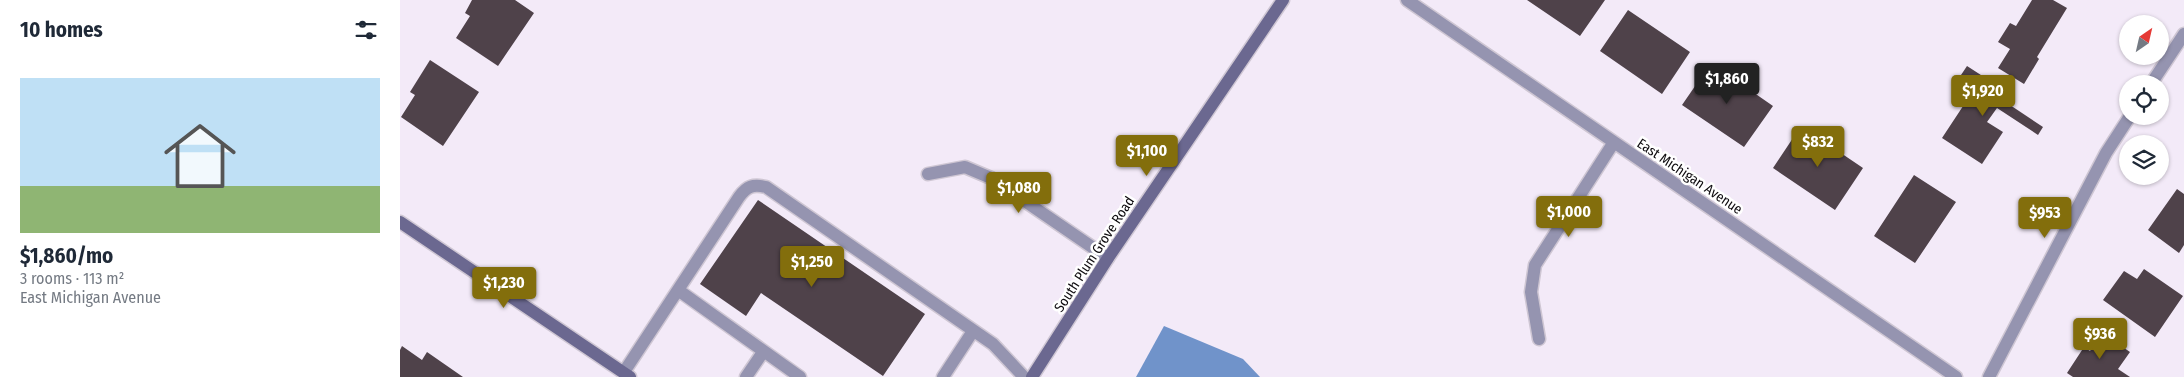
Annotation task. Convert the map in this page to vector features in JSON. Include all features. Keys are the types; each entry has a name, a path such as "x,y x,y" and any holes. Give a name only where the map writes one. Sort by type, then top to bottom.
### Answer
{"main road":[{"name":"South Plum Grove Road","path":"1032,377 1108,258 1283,0"},
{"path":"400,222 627,375"}],"street":[{"name":"East Michigan Avenue","path":"1407,0 1956,377"},
{"path":"2157,75 2184,34"},
{"path":"1988,377 2106,153 2124,125"},
{"path":"1539,339 1531,292 1536,265 1614,142"},
{"path":"928,174 965,167 991,178 1108,258"},
{"path":"627,375 678,290 739,196 746,188 756,184 766,187 993,344 1024,377"},
{"path":"678,290 800,377"},
{"path":"943,377 973,331"},
{"path":"746,377 763,352"}],"water":[{"path":"1164,326 1243,359 1260,377 1136,377"}],"building":[{"path":"472,0 515,0 534,13 498,66 456,38 470,16 465,13"},
{"path":"1527,0 1605,0 1580,36"},
{"path":"2032,0 2053,0 2067,8 2037,57 2039,59 2024,84 1998,68 2010,49 1998,42 2010,23 2016,26"},
{"path":"1628,10 1690,52 1662,94 1600,51"},
{"path":"430,60 479,92 443,146 401,117 415,95 410,92"},
{"path":"1711,63 1773,106 1744,147 1682,105"},
{"path":"1967,66 2015,97 2010,105 2043,127 2038,135 1997,108 1987,122 2003,132 1982,164 1942,138 1973,91 1957,81"},
{"path":"1801,126 1863,168 1835,210 1773,168"},
{"path":"1914,175 1956,202 1915,263 1874,236"},
{"path":"2177,189 2184,194 2184,245 2179,253 2148,230"},
{"path":"758,200 925,314 883,376 761,293 746,316 700,284"},
{"path":"2144,269 2183,296 2155,337 2103,300 2124,271 2137,279"},
{"path":"2102,333 2130,352 2118,369 2130,377 2073,377 2067,373 2084,347 2090,351"},
{"path":"402,346 422,360 427,352 463,377 400,377 400,350"}]}
